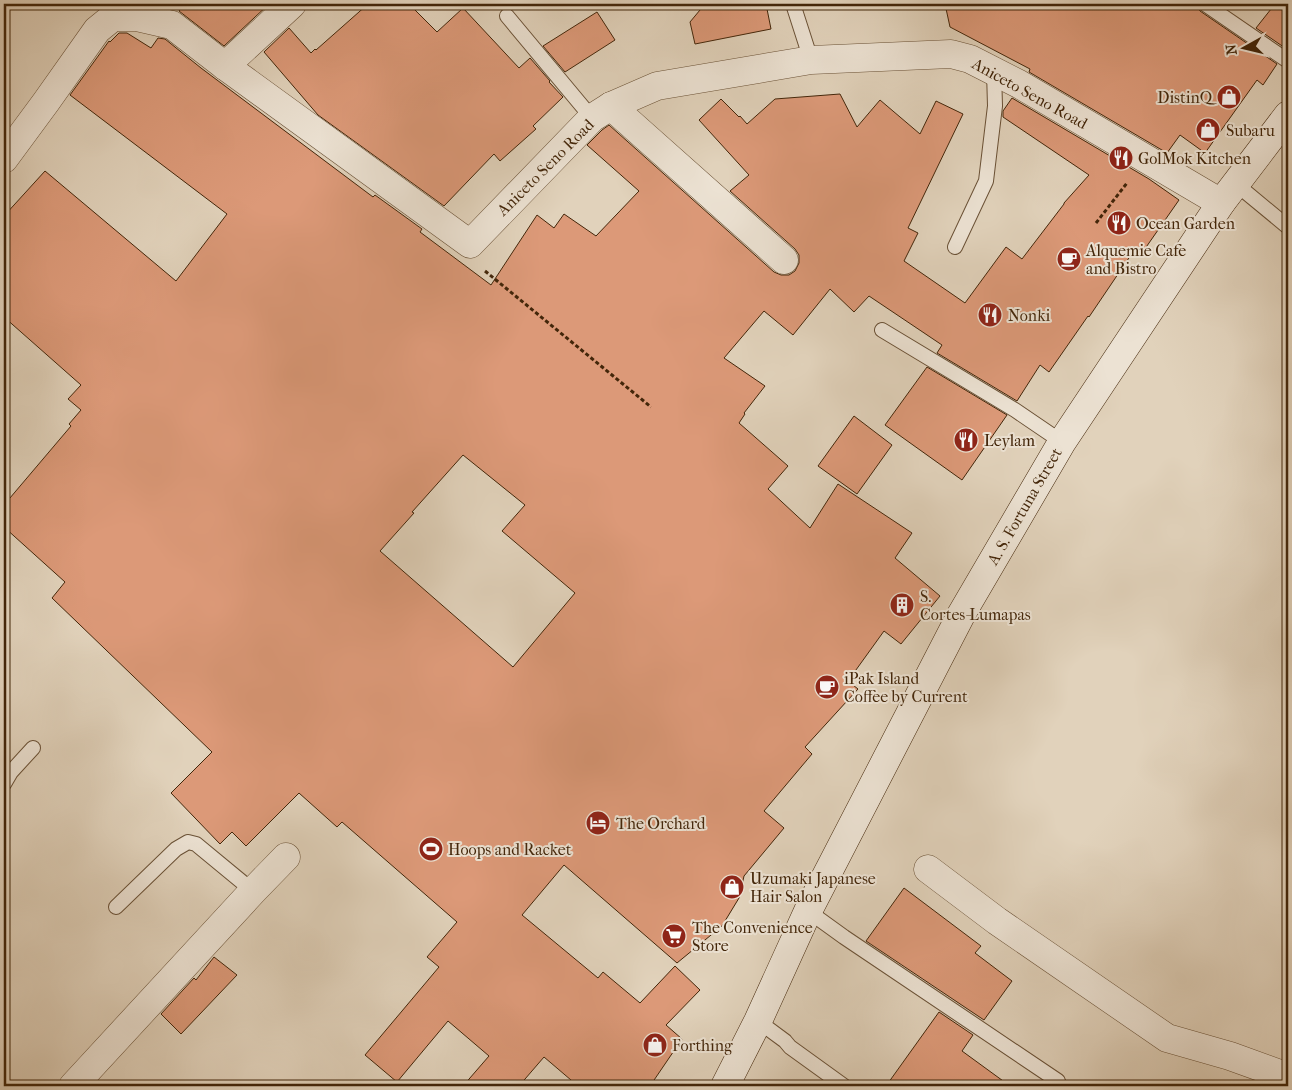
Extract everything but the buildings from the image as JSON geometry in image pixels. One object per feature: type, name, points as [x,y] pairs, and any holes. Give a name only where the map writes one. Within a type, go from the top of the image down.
[{"type":"street","points":[[225,66],[292,4]]},
{"type":"street","points":[[4,158],[96,30],[113,17],[137,17],[172,25],[225,66],[470,244]]},
{"type":"street","name":"Aniceto Seno Road","points":[[470,244],[602,112],[657,86],[811,60],[952,54],[970,59],[1019,84],[1146,158],[1228,194]]},
{"type":"street","points":[[602,112],[784,260]]},
{"type":"street","name":"A. S. Fortuna Street","points":[[725,1086],[758,1021],[808,911],[962,613],[1062,442],[1228,194],[1287,118]]},
{"type":"street","points":[[73,1086],[252,891],[286,857]]},
{"type":"street","points":[[928,869],[997,920],[1167,1038],[1230,1056],[1288,1077]]},
{"type":"lane","points":[[793,4],[811,60]]},
{"type":"lane","points":[[1205,4],[1288,61]]},
{"type":"lane","points":[[507,16],[602,112]]},
{"type":"lane","points":[[954,247],[986,180],[995,106],[994,71]]},
{"type":"lane","points":[[1228,194],[1288,227]]},
{"type":"lane","points":[[882,330],[1015,410],[1062,442]]},
{"type":"lane","points":[[4,784],[11,772],[33,748]]},
{"type":"lane","points":[[116,907],[176,849],[188,842],[196,844],[252,891]]},
{"type":"lane","points":[[808,911],[1058,1081]]},
{"type":"lane","points":[[758,1021],[844,1086]]},
{"type":"path","points":[[1096,224],[1146,158]]},
{"type":"path","points":[[470,244],[484,270],[651,407]]},
{"type":"place","name":"DistinQ","points":[[1229,97]]},
{"type":"place","name":"Subaru","points":[[1208,130]]},
{"type":"place","name":"GolMok Kitchen","points":[[1121,158]]},
{"type":"place","name":"Ocean Garden","points":[[1119,223]]},
{"type":"place","name":"Alquemie Cafe and Bistro","points":[[1069,259]]},
{"type":"place","name":"Nonki","points":[[990,315]]},
{"type":"place","name":"Leylam","points":[[966,440]]},
{"type":"place","name":"S. Cortes-Lumapas","points":[[902,605]]},
{"type":"place","name":"iPak Island Coffee by Current","points":[[827,687]]},
{"type":"place","name":"The Orchard","points":[[598,823]]},
{"type":"place","name":"Hoops and Racket","points":[[431,849]]},
{"type":"place","name":"Uzumaki Japanese Hair Salon","points":[[732,887]]},
{"type":"place","name":"The Convenience Store","points":[[674,936]]},
{"type":"place","name":"Forthing","points":[[655,1045]]}]
